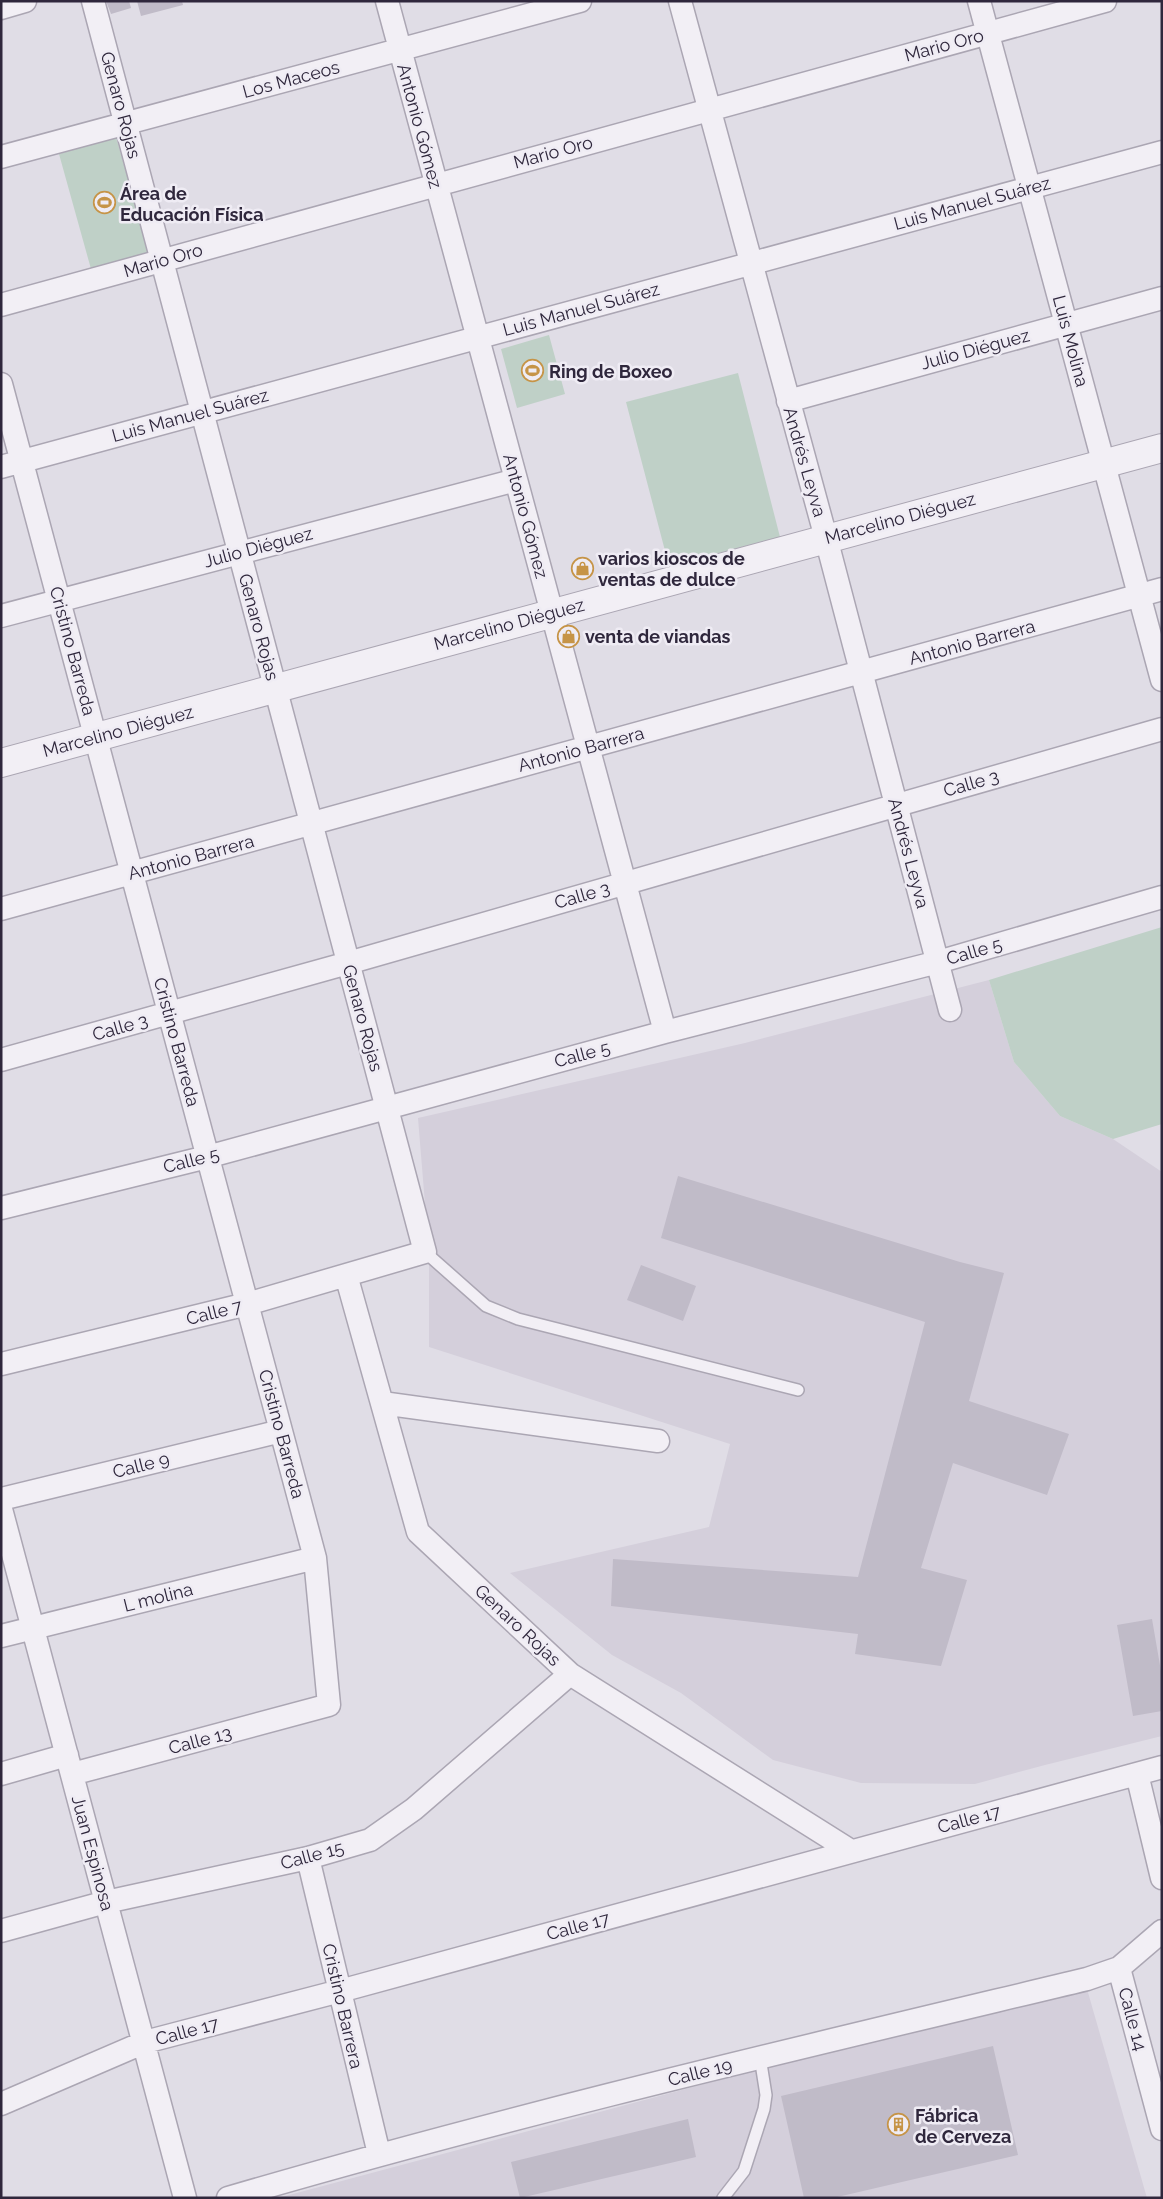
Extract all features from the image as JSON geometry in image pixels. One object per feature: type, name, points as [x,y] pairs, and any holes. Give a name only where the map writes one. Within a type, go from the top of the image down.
[{"type":"street","points":[[1,8],[25,1]]},
{"type":"street","name":"Genaro Rojas","points":[[93,1],[425,1252]]},
{"type":"street","name":"Antonio Gómez","points":[[386,1],[665,1032]]},
{"type":"street","name":"Los Maceos","points":[[1,157],[400,50],[534,7],[580,1]]},
{"type":"street","name":"Andrés Leyva","points":[[680,1],[708,110],[826,538],[950,1010]]},
{"type":"street","name":"Luis Molina","points":[[979,1],[1162,680]]},
{"type":"street","name":"Mario Oro","points":[[1,305],[1105,1]]},
{"type":"street","name":"Luis Manuel Suárez","points":[[12,464],[1162,152]]},
{"type":"street","name":"Julio Diéguez","points":[[788,401],[1162,298]]},
{"type":"street","name":"Cristino Barreda","points":[[1,384],[12,464],[59,601],[315,1558],[329,1705]]},
{"type":"street","name":"Marcelino Diéguez","points":[[1,763],[1162,448]]},
{"type":"street","name":"Julio Diéguez","points":[[1,616],[516,480]]},
{"type":"street","name":"Antonio Barrera","points":[[1,909],[1162,590]]},
{"type":"street","name":"Calle 3","points":[[1,1060],[348,963],[1162,729]]},
{"type":"street","name":"Calle 5","points":[[1,1208],[207,1157],[665,1032],[938,962],[1162,897]]},
{"type":"street","name":"Calle 7","points":[[1,1364],[247,1304],[425,1252]]},
{"type":"street","name":"Genaro Rojas","points":[[346,1275],[418,1532],[570,1674],[851,1851]]},
{"type":"street","points":[[382,1403],[658,1441]]},
{"type":"street","name":"Calle 9","points":[[1,1499],[281,1431]]},
{"type":"street","name":"Juan Espinosa","points":[[1,1508],[145,2042],[185,2198]]},
{"type":"street","name":"L molina","points":[[1,1636],[315,1558]]},
{"type":"street","name":"Calle 15","points":[[1,1930],[106,1902],[308,1858],[370,1840],[414,1809],[570,1674]]},
{"type":"street","name":"Calle 13","points":[[1,1774],[70,1765],[329,1705]]},
{"type":"street","name":"Calle 17","points":[[1,2104],[145,2042],[340,1992],[1162,1767]]},
{"type":"street","points":[[1137,1774],[1162,1878]]},
{"type":"street","name":"Cristino Barrera","points":[[308,1858],[378,2154]]},
{"type":"street","name":"Calle 19","points":[[228,2198],[378,2154],[760,2057],[1086,1979],[1119,1968],[1162,1931]]},
{"type":"street","name":"Calle 14","points":[[1119,1968],[1157,2091],[1162,2129]]},
{"type":"lane","points":[[425,1252],[486,1306],[518,1319],[798,1390]]},
{"type":"lane","points":[[723,2198],[744,2171],[764,2109],[766,2096],[760,2057]]},
{"type":"shaded area","name":"Área de Educación Física","points":[[116,137],[149,253],[91,269],[59,154]]},
{"type":"shaded area","name":"Ring de Boxeo","points":[[549,335],[565,394],[517,408],[501,349]]},
{"type":"shaded area","points":[[738,373],[780,537],[669,566],[626,402]]},
{"type":"shaded area","points":[[1162,927],[1162,1124],[1113,1139],[1060,1116],[1014,1062],[989,980]]},
{"type":"shaded area","points":[[989,980],[1014,1062],[1060,1116],[1113,1139],[1162,1172],[1162,1736],[975,1784],[861,1783],[773,1760],[681,1693],[612,1655],[510,1573],[709,1527],[730,1444],[429,1347],[429,1253],[418,1118],[745,1043]]},
{"type":"shaded area","points":[[1085,1982],[1147,2198],[278,2198]]},
{"type":"building","points":[[106,1],[129,1],[131,8],[111,14]]},
{"type":"building","points":[[137,1],[182,1],[183,5],[141,16]]},
{"type":"building","points":[[678,1176],[960,1262],[1004,1273],[969,1401],[1069,1434],[1047,1495],[953,1463],[921,1568],[967,1580],[941,1666],[855,1654],[858,1634],[611,1606],[613,1559],[858,1577],[925,1322],[661,1238]]},
{"type":"building","points":[[641,1265],[696,1286],[683,1321],[627,1300]]},
{"type":"building","points":[[1152,1619],[1162,1677],[1162,1711],[1133,1716],[1117,1625]]},
{"type":"building","name":"Fábrica de Cerveza","points":[[993,2046],[1018,2155],[833,2198],[804,2198],[781,2096]]},
{"type":"building","points":[[688,2119],[696,2157],[520,2198],[511,2162]]},
{"type":"place","name":"Área de Educación Física","points":[[104,203]]},
{"type":"place","name":"Ring de Boxeo","points":[[533,371]]},
{"type":"place","name":"varios kioscos de ventas de dulce","points":[[582,568]]},
{"type":"place","name":"venta de viandas","points":[[569,636]]},
{"type":"place","name":"Fábrica de Cerveza","points":[[899,2125]]}]
